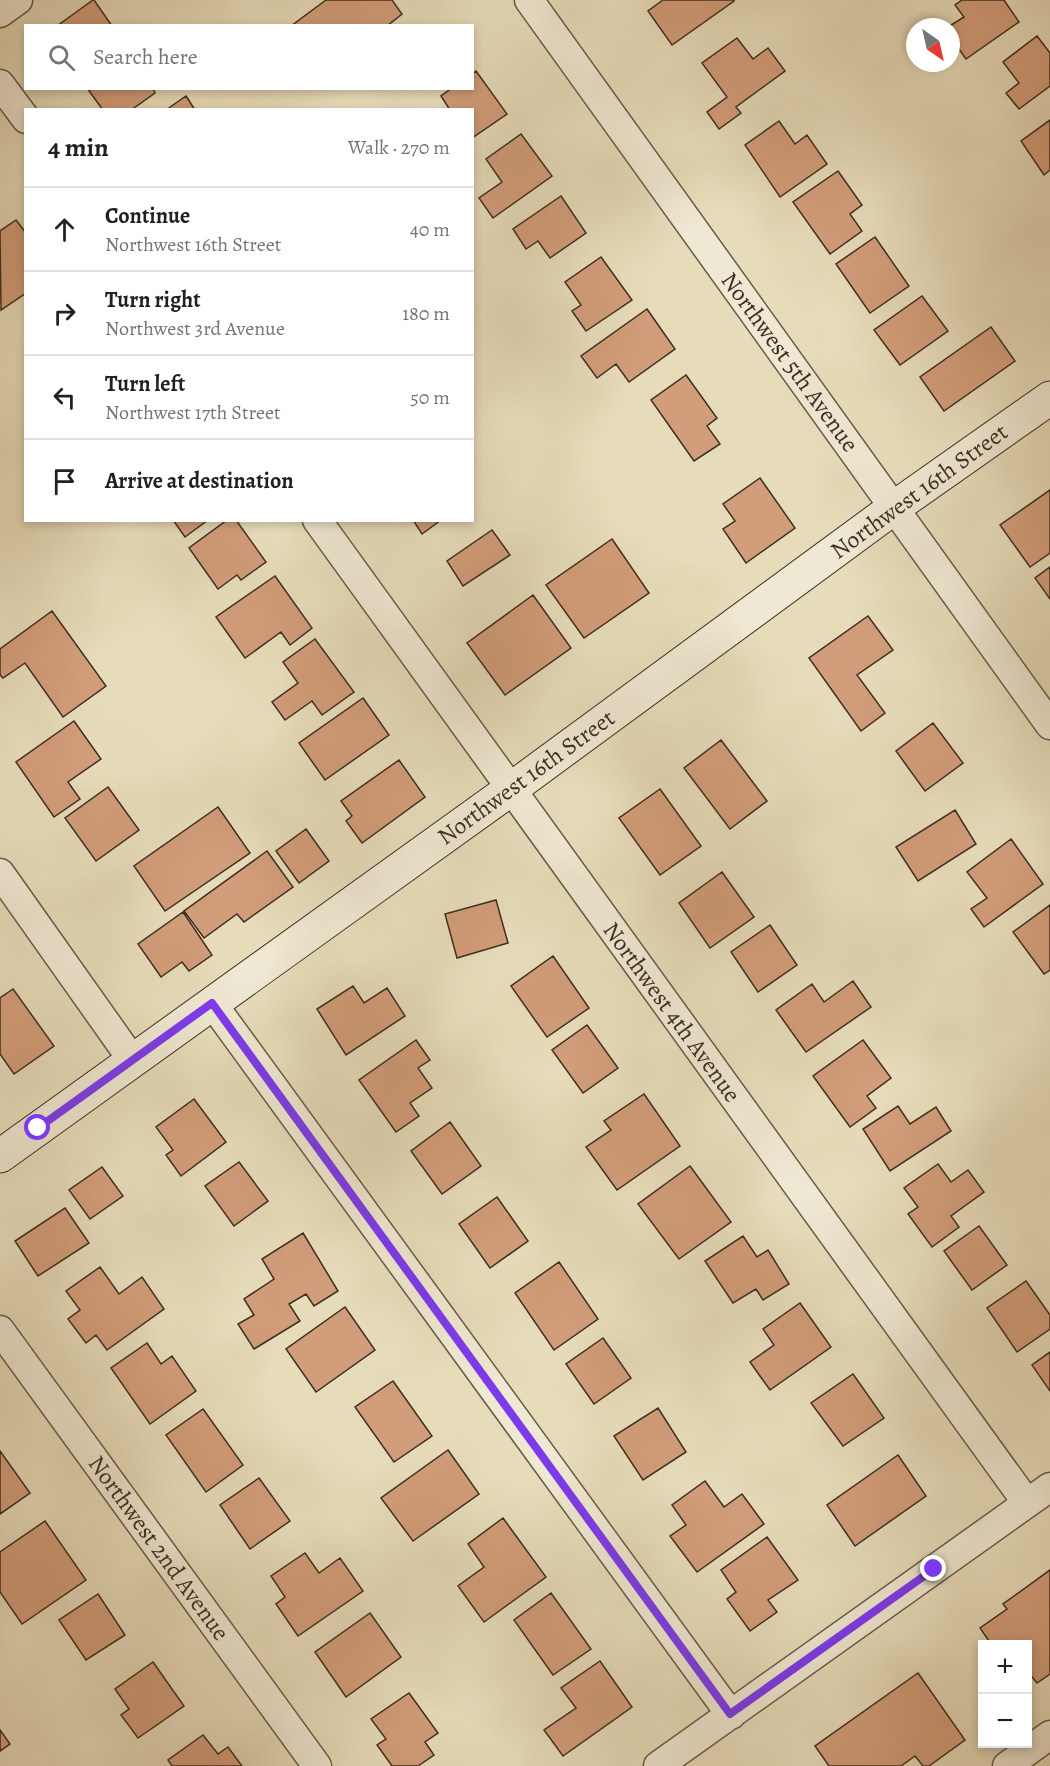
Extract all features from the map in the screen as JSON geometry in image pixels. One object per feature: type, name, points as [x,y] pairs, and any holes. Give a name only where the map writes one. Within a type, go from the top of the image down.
[{"type":"street","points":[[0,13],[18,0]]},
{"type":"street","name":"Northwest 5th Avenue","points":[[529,0],[1050,725]]},
{"type":"street","points":[[0,84],[24,116]]},
{"type":"street","name":"Northwest 16th Street","points":[[0,1155],[512,789],[895,507],[1050,398]]},
{"type":"street","name":"Northwest 4th Avenue","points":[[318,522],[1027,1503]]},
{"type":"street","points":[[0,873],[133,1061]]},
{"type":"street","points":[[212,1003],[730,1714]]},
{"type":"street","name":"Northwest 2nd Avenue","points":[[0,1330],[317,1766]]},
{"type":"street","points":[[658,1766],[1050,1487]]},
{"type":"street","points":[[1007,1766],[1050,1735]]},
{"type":"building","points":[[93,0],[111,24],[60,24]]},
{"type":"building","points":[[326,0],[392,0],[402,14],[390,24],[294,24]]},
{"type":"building","points":[[663,0],[734,1],[672,45],[648,11]]},
{"type":"building","points":[[962,0],[1004,0],[1019,22],[966,59],[960,51],[960,20],[964,17],[955,5]]},
{"type":"building","points":[[1037,36],[1050,53],[1050,86],[1019,109],[1006,93],[1019,83],[1003,62]]},
{"type":"building","points":[[737,38],[753,59],[768,48],[785,71],[736,107],[741,113],[719,129],[707,112],[727,97],[702,63]]},
{"type":"building","points":[[476,71],[507,114],[474,137],[474,108],[449,108],[441,96],[449,90],[474,90],[474,72]]},
{"type":"building","points":[[154,90],[155,93],[134,108],[102,108],[89,91]]},
{"type":"building","points":[[186,96],[194,108],[169,108]]},
{"type":"building","points":[[1050,120],[1050,170],[1044,175],[1021,141]]},
{"type":"building","points":[[779,121],[795,144],[807,135],[827,164],[780,197],[745,145]]},
{"type":"building","points":[[521,134],[552,176],[493,218],[479,198],[502,182],[486,159]]},
{"type":"building","points":[[838,171],[862,205],[850,214],[862,231],[830,254],[793,202]]},
{"type":"building","points":[[561,196],[586,233],[550,258],[538,241],[526,249],[513,229]]},
{"type":"building","points":[[16,220],[24,230],[24,294],[1,310],[0,231]]},
{"type":"building","points":[[875,237],[909,286],[870,313],[836,264]]},
{"type":"building","points":[[601,257],[632,300],[586,331],[572,311],[581,305],[565,282]]},
{"type":"building","points":[[922,296],[948,331],[900,365],[874,330]]},
{"type":"building","points":[[647,309],[675,349],[629,382],[616,364],[597,378],[581,356]]},
{"type":"building","points":[[991,327],[1015,361],[944,411],[920,377]]},
{"type":"building","points":[[686,375],[717,418],[707,426],[720,444],[694,461],[651,400]]},
{"type":"building","points":[[760,478],[795,528],[746,563],[723,529],[735,521],[723,504]]},
{"type":"building","points":[[1050,490],[1050,553],[1030,567],[1000,525]]},
{"type":"building","points":[[174,522],[205,522],[185,537]]},
{"type":"building","points":[[224,522],[237,522],[266,562],[241,580],[237,575],[218,589],[189,548]]},
{"type":"building","points":[[414,522],[438,522],[422,534]]},
{"type":"building","points":[[492,530],[510,555],[463,586],[447,561]]},
{"type":"building","points":[[612,539],[649,593],[584,638],[546,585]]},
{"type":"building","points":[[1050,567],[1050,599],[1035,578]]},
{"type":"building","points":[[275,576],[312,628],[290,645],[281,632],[245,658],[216,617]]},
{"type":"building","points":[[533,595],[571,648],[505,695],[467,643]]},
{"type":"building","points":[[52,611],[106,686],[63,717],[25,663],[3,678],[0,675],[0,649]]},
{"type":"building","points":[[868,616],[893,650],[857,675],[885,713],[861,731],[809,658]]},
{"type":"building","points":[[315,639],[354,692],[322,715],[312,701],[285,720],[272,702],[298,683],[283,662]]},
{"type":"building","points":[[363,698],[389,735],[325,780],[299,743]]},
{"type":"building","points":[[74,721],[101,759],[68,782],[80,799],[54,817],[16,762]]},
{"type":"building","points":[[933,723],[963,763],[925,791],[896,751]]},
{"type":"building","points":[[721,740],[767,801],[730,829],[684,768]]},
{"type":"building","points":[[399,760],[425,797],[362,843],[346,821],[352,816],[341,801]]},
{"type":"building","points":[[108,787],[139,830],[96,861],[65,818]]},
{"type":"building","points":[[660,789],[701,846],[660,875],[619,818]]},
{"type":"building","points":[[218,807],[250,853],[165,911],[134,866]]},
{"type":"building","points":[[955,810],[976,844],[918,881],[896,847]]},
{"type":"building","points":[[306,829],[329,861],[299,883],[276,851]]},
{"type":"building","points":[[1011,839],[1043,884],[984,927],[971,909],[987,898],[967,872]]},
{"type":"building","points":[[267,851],[293,887],[244,922],[237,914],[204,938],[184,911]]},
{"type":"building","points":[[722,872],[754,917],[710,948],[679,903]]},
{"type":"building","points":[[496,900],[508,943],[457,958],[445,914]]},
{"type":"building","points":[[1050,905],[1050,970],[1044,974],[1013,932]]},
{"type":"building","points":[[183,912],[212,955],[189,971],[182,962],[161,977],[138,944]]},
{"type":"building","points":[[770,925],[797,965],[758,992],[731,952]]},
{"type":"building","points":[[553,956],[589,1008],[547,1037],[511,986]]},
{"type":"building","points":[[853,981],[871,1007],[806,1052],[776,1010],[812,984],[824,1002]]},
{"type":"building","points":[[353,986],[364,1003],[387,988],[405,1016],[346,1055],[317,1009]]},
{"type":"building","points":[[13,989],[54,1046],[14,1074],[0,1054],[0,998]]},
{"type":"building","points":[[587,1025],[618,1068],[583,1093],[552,1050]]},
{"type":"building","points":[[416,1040],[430,1060],[418,1068],[432,1088],[410,1103],[419,1116],[396,1132],[359,1080]]},
{"type":"building","points":[[863,1040],[891,1078],[867,1096],[876,1108],[850,1127],[813,1076]]},
{"type":"building","points":[[644,1094],[680,1146],[617,1190],[586,1147],[611,1130],[604,1121]]},
{"type":"building","points":[[194,1099],[226,1142],[181,1176],[166,1155],[173,1150],[156,1127]]},
{"type":"building","points":[[898,1106],[910,1124],[936,1107],[951,1131],[890,1171],[863,1129]]},
{"type":"building","points":[[450,1122],[481,1166],[442,1194],[411,1151]]},
{"type":"building","points":[[239,1162],[268,1201],[234,1226],[205,1186]]},
{"type":"building","points":[[938,1164],[951,1182],[968,1170],[984,1192],[951,1216],[959,1227],[932,1247],[908,1214],[918,1207],[904,1188]]},
{"type":"building","points":[[690,1166],[731,1222],[679,1259],[638,1204]]},
{"type":"building","points":[[102,1167],[123,1196],[90,1219],[69,1190]]},
{"type":"building","points":[[497,1197],[528,1241],[490,1268],[459,1224]]},
{"type":"building","points":[[65,1208],[89,1243],[38,1276],[15,1241]]},
{"type":"building","points":[[979,1226],[1007,1265],[972,1290],[944,1251]]},
{"type":"building","points":[[303,1233],[338,1291],[314,1306],[306,1294],[289,1304],[300,1321],[254,1349],[238,1324],[254,1315],[244,1299],[274,1279],[262,1259]]},
{"type":"building","points":[[743,1236],[757,1257],[768,1250],[789,1284],[763,1300],[756,1289],[733,1303],[705,1261]]},
{"type":"building","points":[[559,1262],[598,1319],[554,1350],[515,1293]]},
{"type":"building","points":[[100,1267],[119,1294],[142,1277],[164,1309],[107,1350],[96,1335],[86,1343],[68,1319],[80,1310],[66,1291]]},
{"type":"building","points":[[1026,1281],[1050,1315],[1050,1329],[1017,1352],[987,1308]]},
{"type":"building","points":[[800,1303],[831,1347],[770,1390],[750,1362],[774,1345],[763,1329]]},
{"type":"building","points":[[345,1307],[375,1350],[316,1392],[286,1349]]},
{"type":"building","points":[[603,1338],[631,1378],[594,1404],[566,1364]]},
{"type":"building","points":[[147,1343],[161,1364],[172,1356],[196,1391],[150,1424],[111,1368]]},
{"type":"building","points":[[1050,1352],[1050,1391],[1032,1365]]},
{"type":"building","points":[[853,1374],[884,1418],[843,1446],[811,1403]]},
{"type":"building","points":[[393,1381],[432,1436],[394,1462],[355,1407]]},
{"type":"building","points":[[658,1408],[686,1452],[643,1480],[614,1436]]},
{"type":"building","points":[[203,1409],[243,1465],[206,1492],[166,1435]]},
{"type":"building","points":[[448,1450],[479,1494],[413,1541],[381,1498]]},
{"type":"building","points":[[0,1451],[30,1493],[0,1514]]},
{"type":"building","points":[[898,1455],[926,1496],[855,1546],[827,1505]]},
{"type":"building","points":[[259,1478],[290,1521],[250,1549],[220,1505]]},
{"type":"building","points":[[705,1481],[724,1507],[742,1494],[764,1524],[697,1572],[670,1536],[686,1525],[672,1505]]},
{"type":"building","points":[[503,1518],[546,1577],[484,1622],[458,1586],[484,1567],[468,1544]]},
{"type":"building","points":[[45,1521],[86,1580],[22,1624],[0,1592],[0,1552]]},
{"type":"building","points":[[767,1537],[798,1580],[768,1600],[777,1612],[750,1631],[727,1599],[736,1592],[721,1570]]},
{"type":"building","points":[[305,1553],[319,1573],[340,1558],[363,1591],[298,1636],[276,1604],[285,1597],[271,1576]]},
{"type":"building","points":[[1050,1570],[1050,1674],[1037,1683],[1032,1677],[1032,1640],[988,1640],[980,1628],[1007,1609],[1003,1604]]},
{"type":"building","points":[[551,1593],[591,1649],[553,1675],[514,1620]]},
{"type":"building","points":[[98,1594],[125,1635],[86,1660],[59,1620]]},
{"type":"building","points":[[370,1613],[401,1657],[346,1697],[315,1652]]},
{"type":"building","points":[[600,1661],[632,1707],[563,1756],[544,1730],[576,1708],[561,1688]]},
{"type":"building","points":[[153,1662],[184,1706],[138,1738],[121,1715],[129,1709],[115,1689]]},
{"type":"building","points":[[918,1673],[965,1740],[929,1766],[923,1766],[915,1756],[901,1766],[829,1766],[815,1746]]},
{"type":"building","points":[[409,1693],[438,1733],[425,1742],[434,1755],[418,1766],[392,1766],[377,1745],[386,1739],[371,1719]]},
{"type":"building","points":[[0,1730],[10,1744],[0,1751]]},
{"type":"building","points":[[203,1735],[218,1754],[228,1747],[242,1766],[172,1766],[168,1760]]},
{"type":"route","points":[[38,1128],[212,1003],[730,1714],[934,1569]]}]
